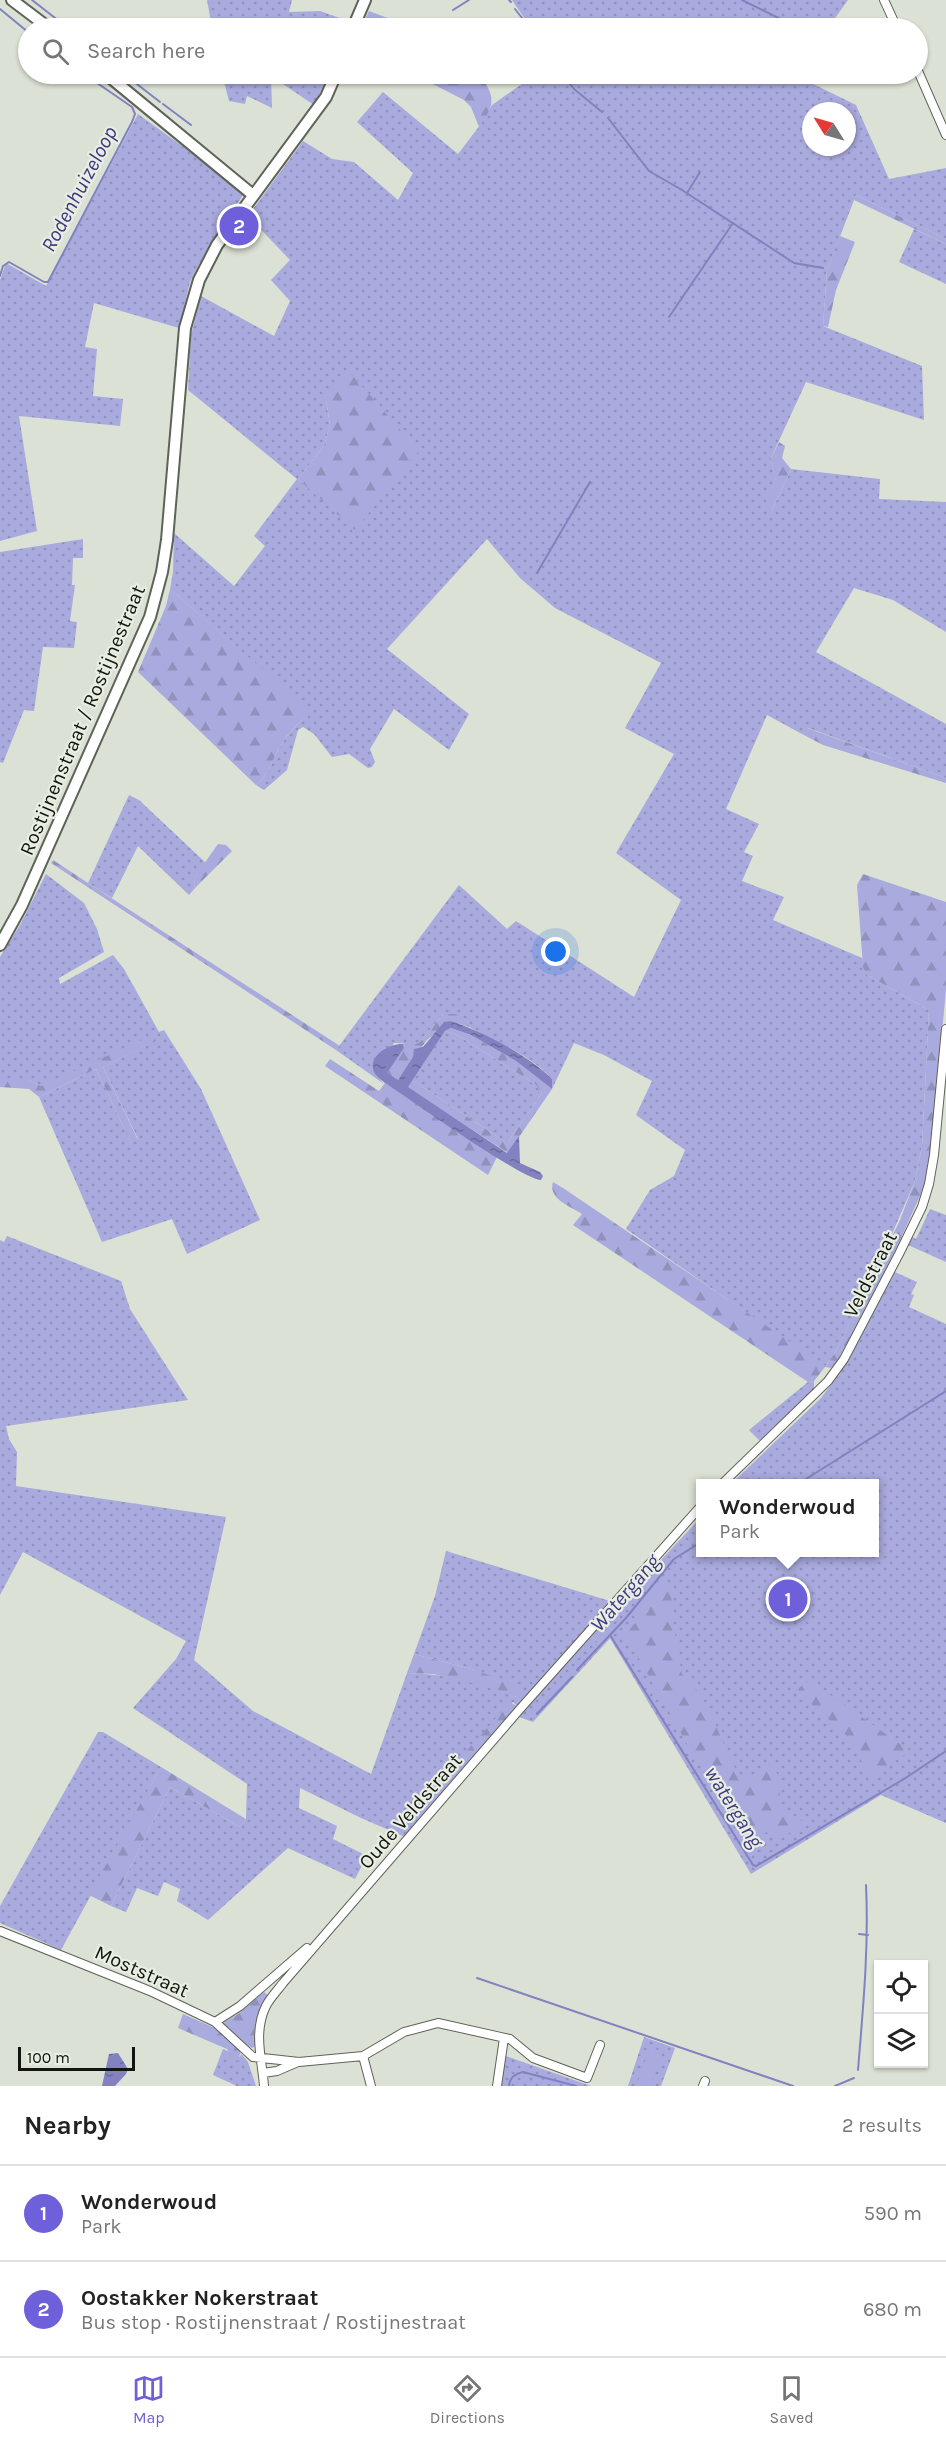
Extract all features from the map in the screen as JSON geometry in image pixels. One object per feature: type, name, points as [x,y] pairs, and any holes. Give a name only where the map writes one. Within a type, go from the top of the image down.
[{"type":"street","points":[[12,0],[36,18]]},
{"type":"street","points":[[357,18],[365,0]]},
{"type":"street","points":[[884,0],[892,18]]},
{"type":"street","points":[[118,84],[253,195]]},
{"type":"street","name":"Rostijnenstraat / Rostijnestraat","points":[[0,945],[22,905],[150,617],[162,572],[167,540],[181,362],[189,311],[199,280],[209,259],[253,195],[326,97],[332,84]]},
{"type":"street","points":[[924,84],[946,135]]},
{"type":"street","name":"Veldstraat","points":[[727,1479],[828,1381],[844,1359],[900,1254],[922,1207],[929,1184],[934,1155],[946,1029]]},
{"type":"street","name":"Oude Veldstraat","points":[[264,2086],[258,2039],[266,2006],[323,1935],[696,1512]]},
{"type":"street","name":"Moststraat","points":[[0,1931],[150,1991],[214,2022],[253,2057],[261,2058]]},
{"type":"street","name":"Oude Veldstraat","points":[[214,2022],[240,2006],[323,1935]]},
{"type":"street","points":[[261,2058],[299,2062],[363,2056],[404,2032],[438,2022],[510,2039],[533,2058],[587,2078],[600,2045]]},
{"type":"street","points":[[497,2086],[504,2038]]},
{"type":"street","points":[[363,2056],[371,2086]]},
{"type":"street","points":[[263,2073],[278,2071],[299,2062]]},
{"type":"green space","points":[[207,0],[292,0],[289,12],[320,11],[340,18],[210,18]]},
{"type":"green space","points":[[512,0],[848,0],[835,18],[524,18]]},
{"type":"green space","points":[[369,11],[388,18],[366,18]]},
{"type":"green space","points":[[225,84],[271,84],[272,108],[247,96],[245,104],[229,101]]},
{"type":"green space","points":[[283,84],[324,84],[314,105]]},
{"type":"green space","points":[[433,84],[486,84],[492,100],[479,127],[471,107],[464,100]]},
{"type":"green space","points":[[522,84],[813,84],[850,102],[802,102],[802,156],[856,156],[856,105],[889,179],[946,168],[946,239],[856,195],[827,270],[823,326],[922,366],[924,420],[806,382],[770,460],[776,478],[769,495],[772,510],[791,469],[880,479],[879,499],[946,502],[946,632],[893,600],[854,588],[816,652],[946,724],[946,778],[808,728],[802,734],[767,715],[726,809],[759,824],[744,852],[753,856],[742,881],[784,897],[773,920],[862,958],[867,975],[929,1010],[922,1146],[915,1181],[879,1264],[837,1349],[825,1367],[626,1229],[650,1190],[674,1176],[685,1150],[636,1115],[652,1081],[604,1055],[574,1043],[552,1089],[552,1079],[534,1063],[469,1027],[467,1020],[443,1014],[420,1042],[415,1044],[394,1043],[377,1076],[384,1084],[336,1050],[459,885],[507,929],[516,921],[634,997],[681,900],[616,853],[674,754],[625,728],[661,663],[555,608],[520,578],[487,539],[387,649],[469,714],[449,750],[394,709],[370,749],[375,762],[372,767],[368,768],[349,754],[332,757],[314,734],[303,727],[298,730],[287,770],[264,790],[256,785],[267,773],[286,738],[311,712],[170,589],[174,533],[234,586],[265,546],[254,536],[297,479],[188,390],[191,335],[201,296],[274,336],[290,301],[271,280],[290,260],[248,216],[303,141],[332,159],[354,162],[398,200],[413,173],[357,122],[383,92],[458,154],[492,105]],"holes":[[[325,393],[355,529],[298,479],[324,446],[330,425]]]},
{"type":"green space","points":[[138,114],[236,185],[242,190],[243,195],[190,282],[179,328],[94,303],[85,347],[97,349],[93,396],[123,399],[120,426],[19,416],[37,531],[0,541],[0,280],[6,263],[46,286]]},
{"type":"green space","points":[[856,195],[946,239],[946,244],[854,200]]},
{"type":"green space","points":[[914,229],[946,244],[946,284],[899,262]]},
{"type":"green space","points":[[840,236],[855,242],[836,290],[828,327],[823,326],[827,270]]},
{"type":"green space","points":[[347,369],[419,451],[355,530],[298,479],[324,446],[330,425],[325,393]]},
{"type":"green space","points":[[779,442],[785,446],[782,458],[791,469],[772,510],[767,513],[764,510],[766,502],[775,482],[774,469],[770,460]]},
{"type":"green space","points":[[83,539],[83,558],[73,558],[72,585],[75,585],[70,621],[77,622],[74,648],[43,647],[34,711],[24,710],[3,763],[0,762],[0,552]]},
{"type":"green space","points":[[170,589],[312,712],[286,738],[267,773],[256,785],[138,672],[166,606]]},
{"type":"green space","points":[[807,728],[946,778],[946,783],[823,745],[802,734]]},
{"type":"green space","points":[[129,795],[139,800],[206,863],[194,878],[195,888],[189,895],[138,846],[112,898],[88,883]]},
{"type":"green space","points":[[218,844],[226,845],[232,851],[195,888],[194,878]]},
{"type":"green space","points":[[53,860],[340,1046],[336,1050],[51,863]]},
{"type":"green space","points":[[46,874],[84,903],[97,929],[104,952],[59,978],[60,984],[113,955],[124,969],[159,1032],[164,1030],[201,1089],[260,1220],[187,1254],[172,1219],[102,1242],[39,1097],[96,1069],[131,1143],[138,1139],[103,1067],[155,1041],[41,1086],[29,1080],[0,1080],[0,957],[20,925]]},
{"type":"green space","points":[[863,874],[946,902],[946,990],[930,1156],[925,1185],[885,1273],[836,1363],[831,1368],[825,1367],[814,1381],[808,1382],[573,1225],[582,1214],[561,1201],[552,1188],[553,1182],[826,1366],[837,1349],[900,1220],[915,1181],[922,1146],[929,1010],[867,975],[863,967],[857,885]]},
{"type":"green space","points":[[443,1014],[455,1014],[467,1020],[469,1027],[451,1021],[427,1040],[397,1081],[386,1073],[404,1048],[403,1044],[420,1042]]},
{"type":"green space","points":[[451,1028],[471,1035],[516,1061],[552,1089],[508,1153],[407,1087],[412,1080],[507,1143],[542,1093],[536,1085],[459,1036],[445,1031]]},
{"type":"green space","points":[[445,1031],[459,1036],[536,1085],[542,1093],[507,1143],[412,1080]]},
{"type":"green space","points":[[153,1035],[156,1041],[103,1067],[138,1140],[131,1143],[96,1069],[39,1097],[29,1089],[0,1087],[0,1080],[29,1080],[41,1086]]},
{"type":"green space","points":[[330,1059],[379,1091],[385,1083],[497,1157],[488,1175],[325,1066]]},
{"type":"green space","points":[[930,1209],[946,1215],[946,1262],[908,1245],[912,1237],[916,1239]]},
{"type":"green space","points":[[7,1236],[121,1281],[130,1309],[188,1400],[6,1426],[9,1439],[17,1452],[16,1486],[226,1517],[194,1660],[253,1711],[371,1774],[407,1673],[466,1680],[517,1697],[475,1670],[414,1654],[435,1596],[446,1551],[610,1601],[518,1707],[513,1702],[434,1785],[423,1818],[405,1837],[300,1788],[299,1808],[337,1826],[333,1839],[367,1856],[355,1879],[288,1848],[208,1920],[177,1901],[180,1889],[164,1882],[158,1896],[137,1888],[126,1912],[111,1906],[170,1787],[240,1827],[246,1819],[247,1784],[133,1708],[176,1659],[186,1641],[23,1552],[0,1595],[0,1240],[4,1242]]},
{"type":"green space","points":[[895,1272],[917,1282],[911,1294],[914,1295],[909,1307],[946,1324],[946,1823],[881,1795],[751,1874],[604,1628],[611,1620],[608,1617],[696,1522],[696,1557],[879,1557],[879,1479],[736,1479],[821,1398],[840,1373]]},
{"type":"green space","points":[[814,1381],[814,1389],[760,1441],[749,1430],[808,1382]]},
{"type":"green space","points":[[664,1583],[671,1592],[673,1624],[682,1674],[702,1696],[741,1781],[773,1764],[781,1783],[778,1807],[790,1816],[805,1822],[785,1836],[761,1833],[751,1841],[695,1758],[625,1634],[639,1619],[634,1611]]},
{"type":"green space","points":[[608,1617],[619,1629],[603,1646],[591,1636]]},
{"type":"green space","points":[[591,1636],[603,1646],[533,1722],[519,1717]]},
{"type":"green space","points":[[414,1654],[475,1670],[518,1686],[521,1696],[510,1696],[499,1690],[433,1674],[407,1673]]},
{"type":"green space","points":[[806,1682],[815,1684],[910,1751],[871,1777],[846,1735],[798,1692]]},
{"type":"green space","points":[[510,1702],[518,1707],[423,1818],[414,1811],[423,1796],[449,1771]]},
{"type":"green space","points":[[98,1732],[103,1732],[161,1767],[61,1950],[0,1923],[0,1906]]},
{"type":"green space","points":[[161,1767],[246,1819],[240,1827],[170,1787],[111,1906],[89,1895]]},
{"type":"green space","points":[[264,1992],[269,1996],[257,2020],[254,2032],[256,2046],[252,2048],[243,2043],[238,2061],[233,2060],[227,2049],[178,2028],[183,2014],[215,2028],[238,2014]]},
{"type":"green space","points":[[644,2037],[675,2048],[661,2086],[628,2086]]},
{"type":"green space","points":[[650,2047],[663,2052],[650,2086],[636,2086]]},
{"type":"green space","points":[[223,2049],[240,2057],[241,2054],[248,2062],[256,2086],[237,2086],[213,2075]]},
{"type":"green space","points":[[506,2056],[591,2086],[499,2086]]},
{"type":"water","points":[[451,1021],[477,1031],[519,1053],[552,1079],[552,1089],[516,1061],[471,1035],[451,1028],[445,1031],[408,1087],[507,1153],[519,1136],[520,1163],[540,1172],[543,1176],[541,1180],[529,1176],[489,1153],[385,1083],[374,1072],[374,1061],[381,1052],[386,1048],[403,1044],[404,1048],[387,1073],[398,1080],[413,1057],[414,1049],[423,1047],[444,1022]]},
{"type":"water","points":[[118,2053],[128,2069],[126,2074],[115,2086],[102,2086],[109,2054]]},
{"type":"waterway","points":[[32,0],[55,18]]},
{"type":"waterway","points":[[453,10],[469,0]]},
{"type":"waterway","points":[[742,0],[779,18]]},
{"type":"waterway","name":"Rodenhuizeloop","points":[[0,9],[18,24]]},
{"type":"waterway","points":[[515,9],[522,18]]},
{"type":"waterway","name":"Rodenhuizeloop","points":[[0,276],[3,266],[9,262],[44,282],[48,282],[132,122],[135,114],[132,107],[99,84]]},
{"type":"waterway","points":[[137,84],[160,102]]},
{"type":"waterway","points":[[570,84],[602,112]]},
{"type":"waterway","points":[[163,104],[191,125]]},
{"type":"waterway","points":[[608,118],[649,171],[794,263],[823,268]]},
{"type":"waterway","points":[[687,193],[700,172]]},
{"type":"waterway","points":[[669,317],[733,223]]},
{"type":"waterway","points":[[537,573],[590,482]]},
{"type":"waterway","name":"Watergang","points":[[806,1479],[946,1391]]},
{"type":"waterway","name":"Watergang","points":[[577,1670],[626,1618],[674,1559],[696,1545]]},
{"type":"waterway","name":"watergang","points":[[610,1635],[753,1865],[756,1866],[904,1779],[946,1751]]},
{"type":"waterway","points":[[537,1714],[572,1677]]},
{"type":"waterway","points":[[858,2070],[866,1955],[866,1885]]},
{"type":"waterway","points":[[859,1934],[868,1935]]},
{"type":"waterway","points":[[477,1978],[793,2086]]},
{"type":"waterway","points":[[509,2086],[513,2076],[523,2072],[576,2086]]},
{"type":"waterway","points":[[835,2086],[854,2078]]},
{"type":"place","name":"Oostakker Nokerstraat","points":[[239,226]]},
{"type":"place","name":"Wonderwoud","points":[[788,1599]]}]
